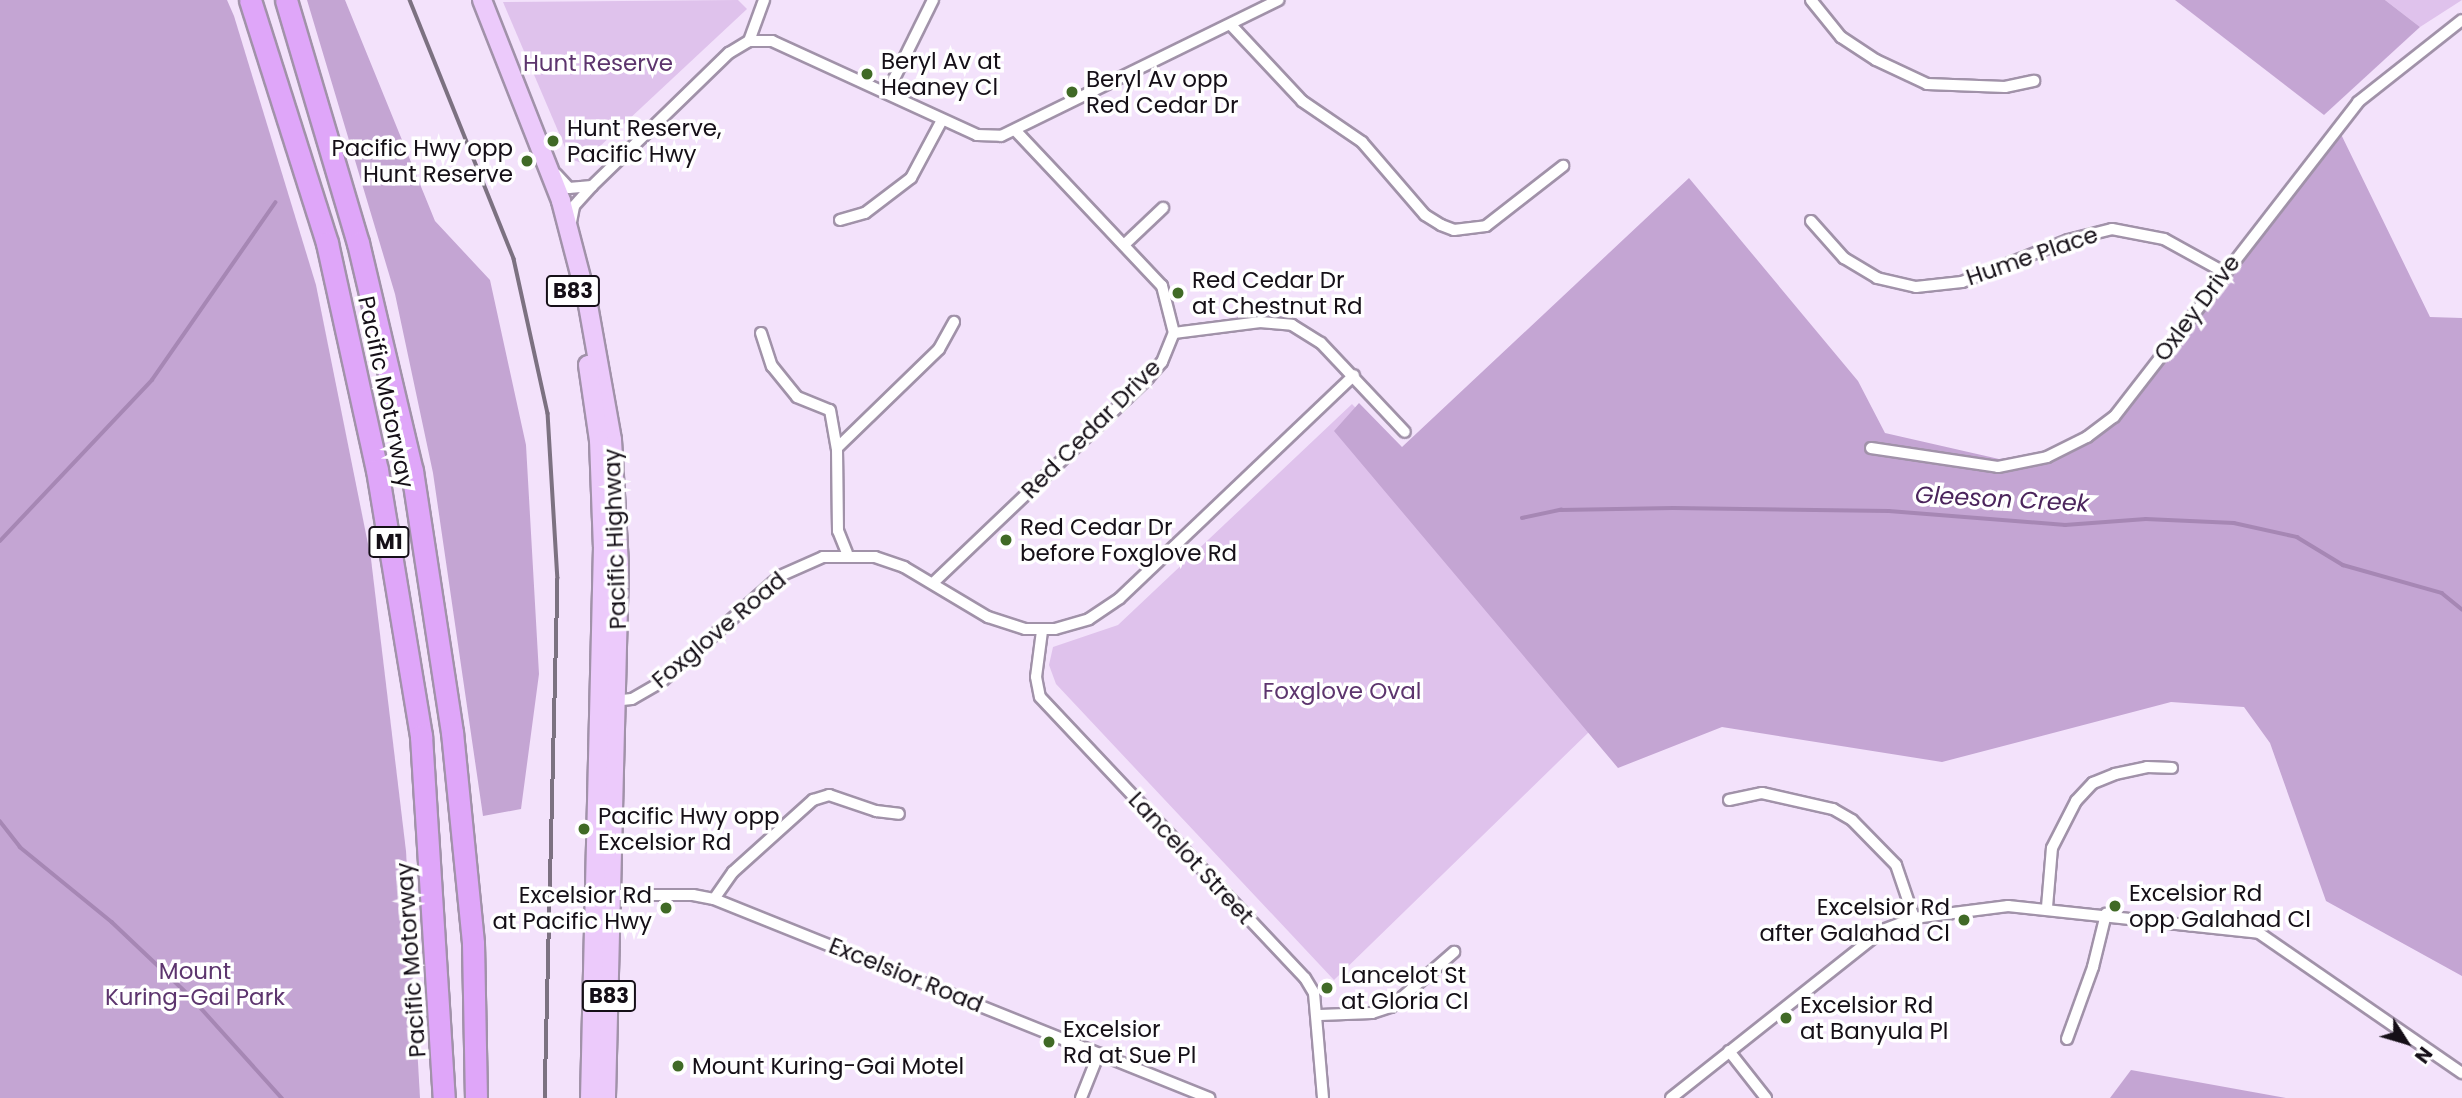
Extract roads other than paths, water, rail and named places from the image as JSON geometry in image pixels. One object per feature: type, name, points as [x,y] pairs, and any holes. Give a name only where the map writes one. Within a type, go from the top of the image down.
[{"type":"highway","name":"Pacific Motorway","points":[[250,0],[327,243],[377,470],[421,736],[444,1098]]},
{"type":"highway","name":"Pacific Motorway","points":[[286,0],[358,243],[412,471],[454,745],[473,943],[476,1098]]},
{"type":"main road","name":"Pacific Highway","points":[[470,0],[547,194],[585,346],[599,440],[608,701]]},
{"type":"main road","name":"Pacific Highway","points":[[482,0],[548,163],[570,234],[597,345],[612,440],[619,565],[608,701],[602,895],[590,1098]]},
{"type":"main road","name":"Pacific Highway","points":[[602,895],[606,1098]]},
{"type":"street","points":[[748,41],[764,0]]},
{"type":"street","points":[[887,93],[933,0]]},
{"type":"street","points":[[570,234],[570,213],[592,186],[729,53],[748,41],[772,41],[977,135],[1017,132],[1278,0]]},
{"type":"street","points":[[1811,0],[1841,37],[1876,60],[1927,84],[2005,87],[2035,81]]},
{"type":"street","name":"Oxley Drive","points":[[1871,448],[1998,467],[2047,457],[2077,442],[2114,416],[2358,102],[2462,20]]},
{"type":"street","points":[[1231,24],[1302,101],[1362,142],[1410,199],[1441,225],[1454,230],[1486,226],[1563,166]]},
{"type":"street","points":[[840,220],[865,213],[911,178],[942,120]]},
{"type":"street","name":"Red Cedar Drive","points":[[933,583],[1148,378],[1162,362],[1174,332],[1162,286],[1017,132]]},
{"type":"street","points":[[548,163],[569,188],[592,186]]},
{"type":"street","points":[[1124,245],[1163,208]]},
{"type":"street","name":"Hume Place","points":[[1811,221],[1844,258],[1877,278],[1916,288],[1962,282],[2068,240],[2112,229],[2164,239],[2224,272]]},
{"type":"street","points":[[837,448],[939,349],[954,322]]},
{"type":"street","points":[[1174,332],[1260,322],[1292,326],[1321,343],[1405,432]]},
{"type":"street","points":[[761,333],[772,366],[797,397],[830,410],[837,448],[838,531],[848,554]]},
{"type":"street","name":"Foxglove Road","points":[[608,701],[632,699],[683,666],[780,576],[809,561],[848,554],[875,557],[933,583],[988,617],[1042,631],[1082,622],[1120,598],[1354,375]]},
{"type":"street","name":"Lancelot Street","points":[[1042,631],[1036,677],[1040,697],[1305,978],[1320,1015],[1323,1098]]},
{"type":"street","points":[[2047,907],[2052,848],[2076,802],[2093,783],[2115,774],[2147,767],[2172,768]]},
{"type":"street","points":[[1730,800],[1762,793],[1833,809],[1852,820],[1896,865],[1914,918]]},
{"type":"street","points":[[714,899],[733,872],[813,800],[829,795],[876,811],[899,814]]},
{"type":"street","name":"Excelsior Road","points":[[602,895],[693,895],[714,899],[1209,1098]]},
{"type":"street","points":[[1671,1098],[1860,945],[1914,918],[2008,906],[2047,907],[2259,933],[2462,1073]]},
{"type":"street","points":[[2067,1039],[2093,967],[2106,914]]},
{"type":"street","points":[[1320,1015],[1372,1013],[1391,1007],[1454,952]]},
{"type":"street","points":[[1729,1051],[1766,1098]]},
{"type":"street","points":[[1081,1098],[1098,1053]]},
{"type":"waterway","points":[[0,541],[152,380],[275,203]]},
{"type":"waterway","name":"Gleeson Creek","points":[[1522,518],[1561,510],[1673,508],[1889,511],[2065,525],[2146,519],[2234,523],[2297,537],[2343,565],[2442,593],[2462,609]]},
{"type":"waterway","points":[[0,821],[20,847],[112,922],[191,997],[282,1098]]},
{"type":"railway","points":[[410,0],[514,259],[548,413],[558,579],[545,1098]]},
{"type":"place","name":"Beryl Av at Heaney Cl","points":[[867,74]]},
{"type":"place","name":"Beryl Av opp Red Cedar Dr","points":[[1072,92]]},
{"type":"place","name":"Hunt Reserve, Pacific Hwy","points":[[553,141]]},
{"type":"place","name":"Pacific Hwy opp Hunt Reserve","points":[[527,161]]},
{"type":"place","name":"Red Cedar Dr at Chestnut Rd","points":[[1178,293]]},
{"type":"place","name":"Red Cedar Dr before Foxglove Rd","points":[[1006,540]]},
{"type":"place","name":"Pacific Hwy opp Excelsior Rd","points":[[584,829]]},
{"type":"place","name":"Excelsior Rd opp Galahad Cl","points":[[2115,906]]},
{"type":"place","name":"Excelsior Rd at Pacific Hwy","points":[[666,908]]},
{"type":"place","name":"Excelsior Rd after Galahad Cl","points":[[1964,920]]},
{"type":"place","name":"Lancelot St at Gloria Cl","points":[[1327,988]]},
{"type":"place","name":"Excelsior Rd at Banyula Pl","points":[[1786,1018]]},
{"type":"place","name":"Excelsior Rd at Sue Pl","points":[[1049,1042]]},
{"type":"place","name":"Mount Kuring-Gai Motel","points":[[678,1066]]},
{"type":"park label","name":"Hunt Reserve","points":[[598,63]]},
{"type":"park label","name":"Foxglove Oval","points":[[1342,691]]},
{"type":"park label","name":"Mount Kuring-Gai Park","points":[[195,984]]}]
